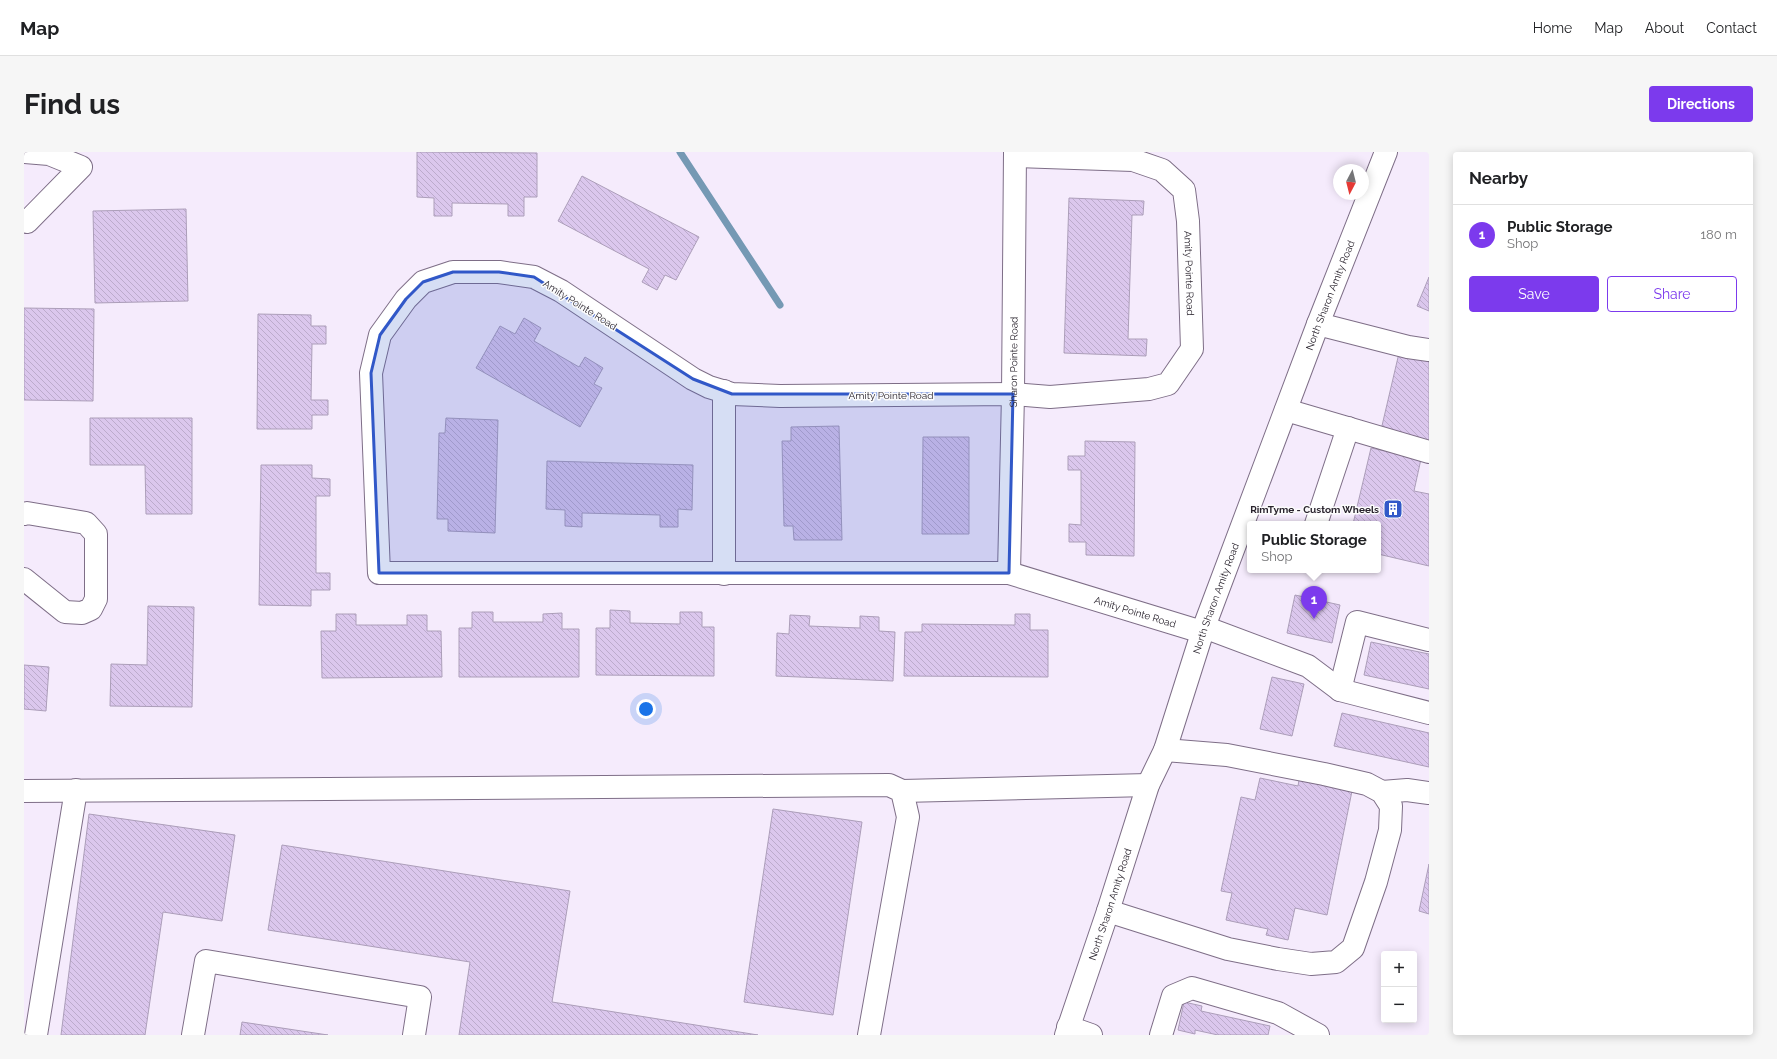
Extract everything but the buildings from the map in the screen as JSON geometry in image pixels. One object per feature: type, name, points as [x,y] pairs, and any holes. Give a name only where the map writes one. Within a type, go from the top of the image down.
[{"type":"street","points":[[24,152],[49,154],[81,167],[27,222],[24,220]]},
{"type":"street","name":"North Sharon Amity Road","points":[[1248,521],[1286,410],[1318,324],[1386,152]]},
{"type":"street","name":"Sharon Pointe Road","points":[[1009,573],[1013,394],[1015,154]]},
{"type":"street","name":"Amity Pointe Road","points":[[1015,154],[1133,160],[1162,170],[1184,190],[1188,227],[1192,349],[1168,384],[1149,389],[1050,397],[1013,394],[780,396],[732,394],[709,387],[692,379],[561,291],[541,280],[534,277],[499,272],[453,272],[423,282],[406,300],[380,335],[371,373],[379,573],[1009,573],[1203,629],[1308,666],[1340,690]]},
{"type":"street","points":[[1318,324],[1429,350]]},
{"type":"street","points":[[724,391],[724,574]]},
{"type":"street","points":[[1286,410],[1429,452]]},
{"type":"street","points":[[1317,521],[1348,428]]},
{"type":"street","points":[[24,514],[27,513],[86,523],[96,534],[96,599],[91,609],[82,613],[65,612],[24,579]]},
{"type":"street","name":"North Sharon Amity Road","points":[[1066,1032],[1108,911],[1148,785],[1165,750],[1203,629],[1245,530]]},
{"type":"street","points":[[1429,640],[1357,622],[1340,690],[1429,713]]},
{"type":"street","points":[[1108,911],[1228,949],[1311,964],[1336,962],[1353,948],[1376,882],[1390,830],[1391,806],[1382,792],[1367,784],[1227,755],[1165,750]]},
{"type":"street","points":[[24,791],[889,785],[902,791],[1148,785]]},
{"type":"street","points":[[36,1035],[76,790]]},
{"type":"street","points":[[1382,792],[1407,790],[1429,794]]},
{"type":"street","points":[[869,1035],[908,817],[902,791]]},
{"type":"street","points":[[193,1035],[206,961],[420,997],[414,1035]]},
{"type":"street","points":[[1161,1035],[1173,996],[1192,988],[1278,1013],[1318,1035]]},
{"type":"street","points":[[1066,1032],[1091,1035]]},
{"type":"highlighted area","points":[[453,272],[499,272],[534,277],[693,379],[732,394],[1013,394],[1009,573],[379,573],[371,373],[380,335],[406,299],[423,282]]},
{"type":"waterway","points":[[680,152],[780,305]]},
{"type":"place","name":"RimTyme - Custom Wheels","points":[[1393,509]]},
{"type":"place","name":"Public Storage","points":[[1314,619]]}]
